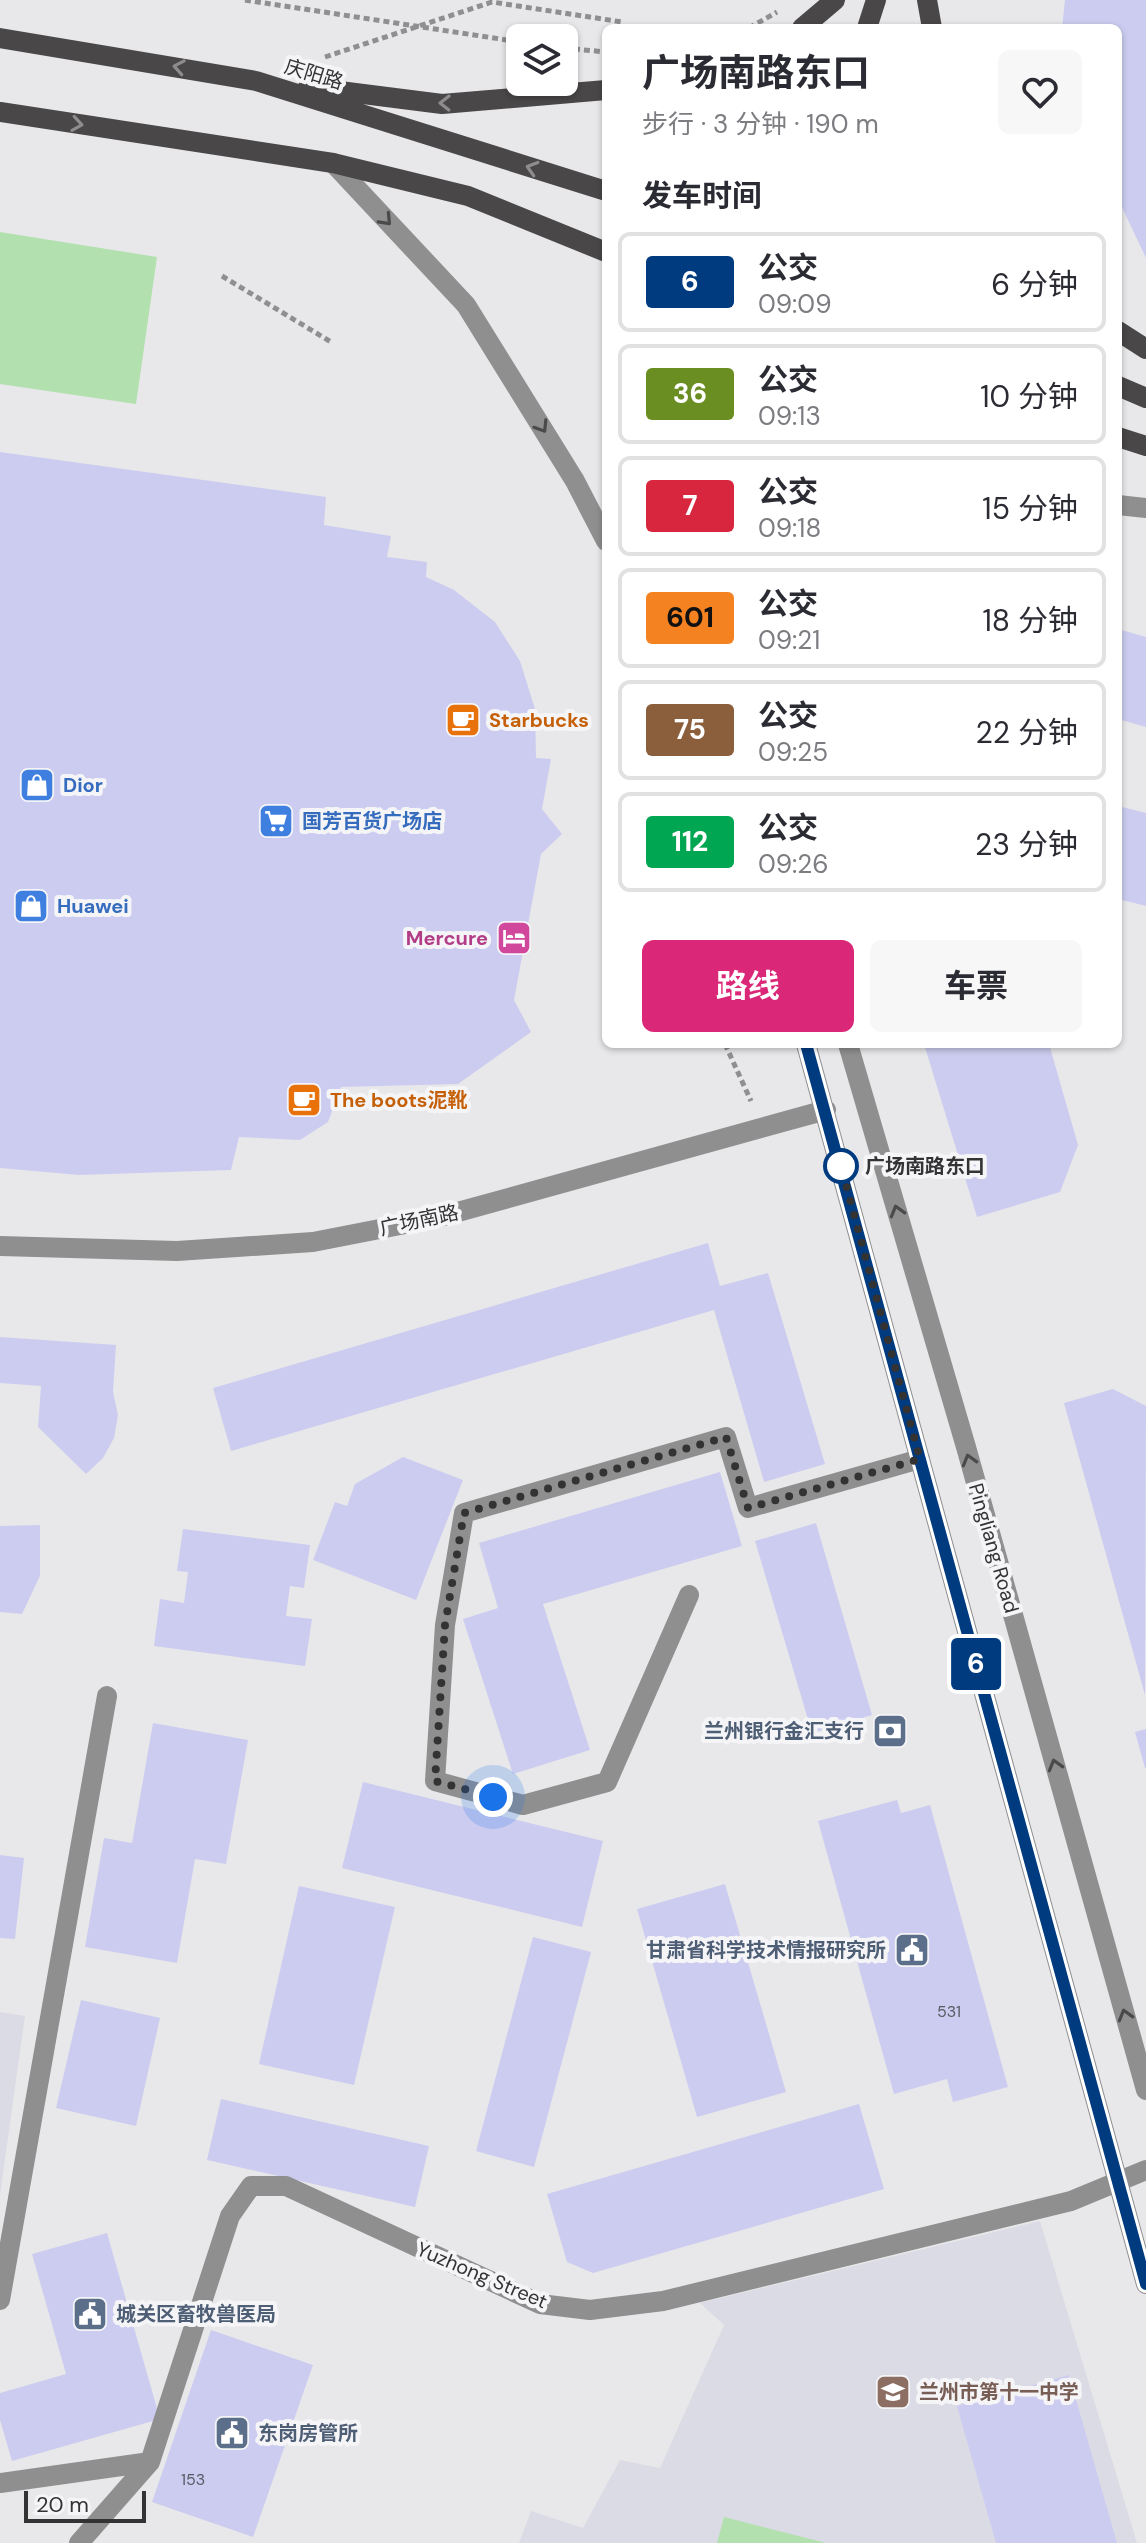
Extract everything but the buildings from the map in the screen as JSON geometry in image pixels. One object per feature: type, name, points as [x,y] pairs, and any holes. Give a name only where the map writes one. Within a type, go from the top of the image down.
[{"type":"main road","points":[[807,24],[835,0]]},
{"type":"main road","points":[[868,24],[876,0]]},
{"type":"main road","points":[[927,0],[931,24]]},
{"type":"main road","name":"庆阳路","points":[[0,38],[256,81],[602,190]]},
{"type":"main road","points":[[256,81],[442,104],[602,90]]},
{"type":"main road","points":[[0,112],[333,163],[468,196],[602,250]]},
{"type":"main road","points":[[1122,334],[1146,349]]},
{"type":"main road","points":[[1122,388],[1146,398]]},
{"type":"main road","points":[[1122,438],[1146,446]]},
{"type":"street","points":[[333,163],[466,305],[575,481],[602,533]]},
{"type":"street","points":[[1122,505],[1146,508]]},
{"type":"street","points":[[807,1048],[1146,2284]]},
{"type":"street","name":"Pingliang Road","points":[[849,1048],[962,1434],[1146,2090]]},
{"type":"street","name":"广场南路","points":[[0,1246],[177,1251],[313,1242],[436,1218],[826,1110]]},
{"type":"street","points":[[689,1595],[607,1782],[523,1805],[435,1781],[445,1625],[464,1513],[726,1437],[748,1508],[920,1459]]},
{"type":"street","points":[[0,2300],[107,1696]]},
{"type":"street","name":"Yuzhong Street","points":[[79,2543],[150,2462],[230,2216],[251,2186],[286,2186],[540,2304],[590,2310],[663,2301],[1071,2201],[1146,2170]]},
{"type":"street","points":[[0,2483],[150,2462]]},
{"type":"path","points":[[245,0],[506,40]]},
{"type":"path","points":[[315,61],[492,2],[622,22]]},
{"type":"path","points":[[578,49],[602,52]]},
{"type":"path","points":[[222,276],[331,342]]},
{"type":"path","points":[[727,1048],[763,1128]]},
{"type":"shaded area","points":[[0,2012],[25,2016],[0,2195]]},
{"type":"shaded area","name":"兰州市第十一中学","points":[[1040,2221],[1137,2543],[519,2543],[531,2511],[583,2528],[620,2460],[660,2468],[724,2325],[700,2303]]},
{"type":"green space","points":[[0,232],[157,257],[136,404],[0,384]]},
{"type":"green space","points":[[724,2517],[826,2543],[717,2543]]},
{"type":"bus line","name":"6","points":[[807,1048],[1146,2284]]},
{"type":"place","name":"Starbucks","points":[[463,720]]},
{"type":"place","name":"Dior","points":[[37,785]]},
{"type":"place","name":"国芳百货广场店","points":[[276,821]]},
{"type":"place","name":"Huawei","points":[[31,906]]},
{"type":"place","name":"Mercure","points":[[514,938]]},
{"type":"place","name":"The boots泥靴","points":[[304,1100]]},
{"type":"place","name":"广场南路东口","points":[[841,1166]]},
{"type":"place","name":"兰州银行金汇支行","points":[[890,1731]]},
{"type":"place","name":"甘肃省科学技术情报研究所","points":[[912,1950]]},
{"type":"place","name":"城关区畜牧兽医局","points":[[90,2314]]},
{"type":"place","name":"兰州市第十一中学","points":[[893,2392]]},
{"type":"place","name":"东岗房管所","points":[[232,2433]]},
{"type":"route","points":[[493,1797],[435,1781],[445,1625],[464,1513],[726,1437],[748,1508],[920,1459],[841,1166]]}]
